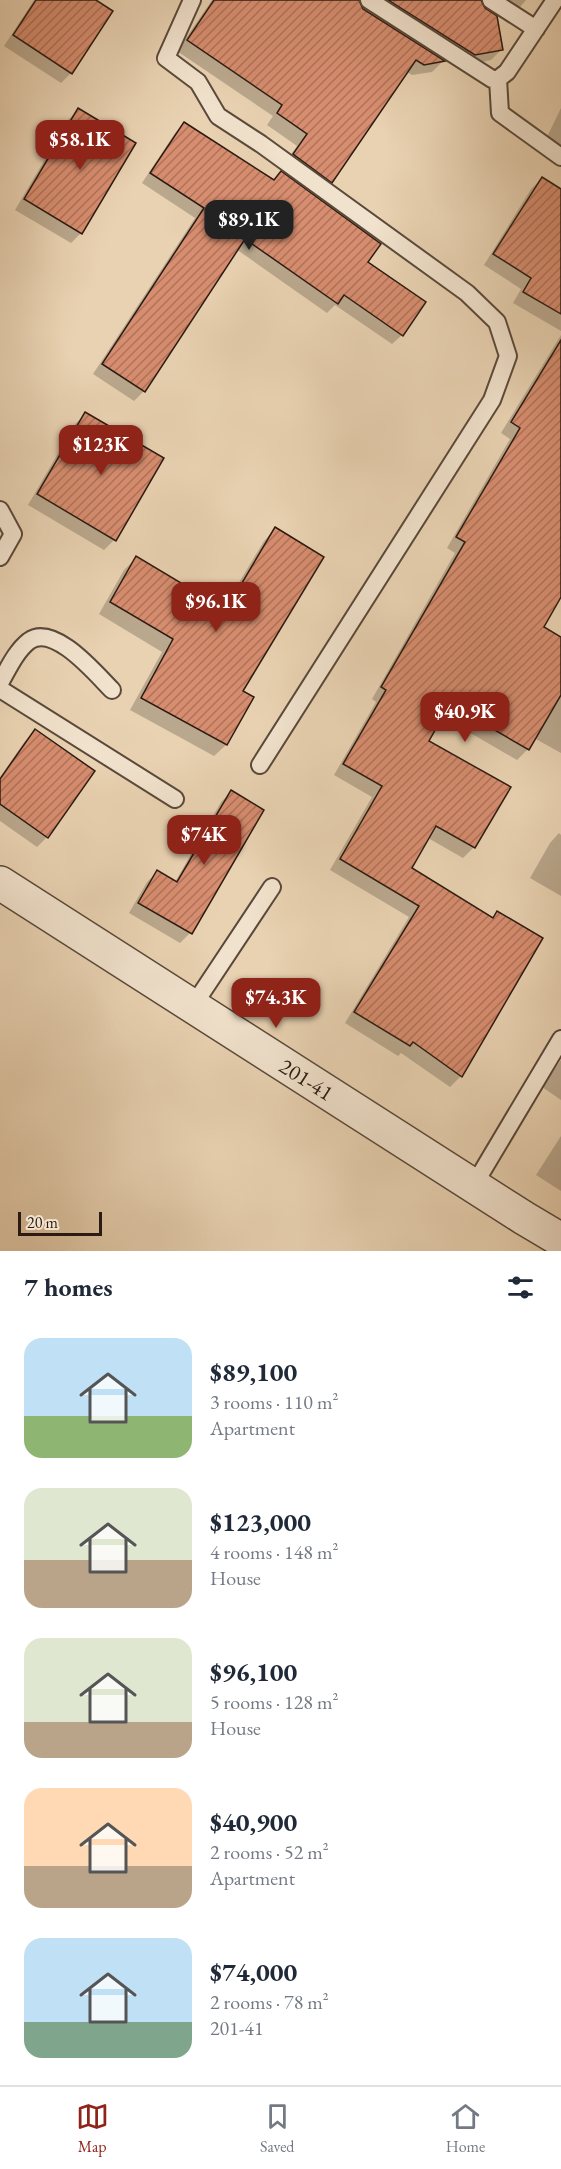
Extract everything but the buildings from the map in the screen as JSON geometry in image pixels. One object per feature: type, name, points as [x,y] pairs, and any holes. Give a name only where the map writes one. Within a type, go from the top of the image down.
[{"type":"street","name":"201-41","points":[[0,883],[561,1240]]},
{"type":"street","name":"201-41","points":[[524,1218],[561,1249]]},
{"type":"lane","points":[[192,0],[166,58],[198,82],[218,116],[261,144],[467,293],[497,322],[508,356],[492,400],[260,765]]},
{"type":"lane","points":[[369,0],[492,79],[507,72],[555,0]]},
{"type":"lane","points":[[491,0],[536,29]]},
{"type":"lane","points":[[498,78],[500,114],[561,157]]},
{"type":"lane","points":[[0,510],[13,534],[0,557]]},
{"type":"lane","points":[[0,683],[18,653],[31,639],[49,637],[73,652],[112,690]]},
{"type":"lane","points":[[0,689],[175,799]]},
{"type":"lane","points":[[193,1006],[272,887]]},
{"type":"lane","points":[[474,1185],[561,1039]]}]
